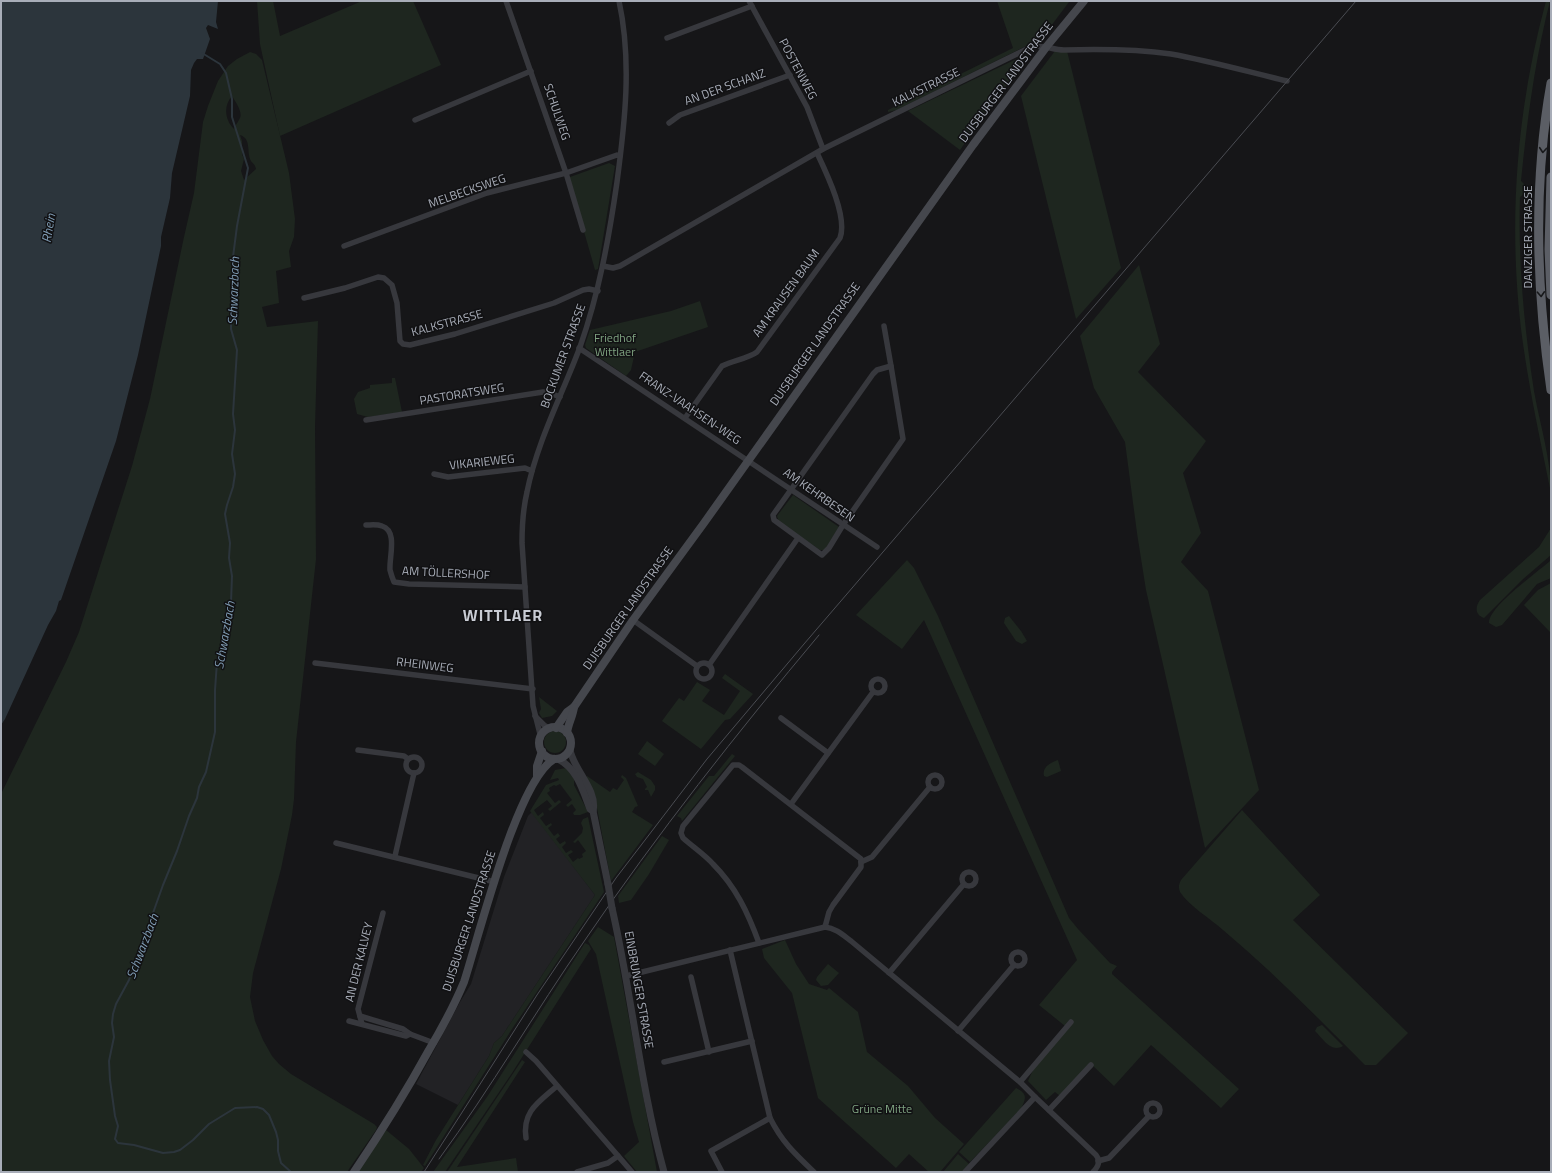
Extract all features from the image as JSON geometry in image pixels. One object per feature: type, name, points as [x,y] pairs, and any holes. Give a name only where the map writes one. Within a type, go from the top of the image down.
[{"type":"highway","name":"DANZIGER STRASSE","points":[[1551,83],[1540,175],[1539,246],[1541,304],[1551,390]]},
{"type":"highway","name":"DANZIGER STRASSE","points":[[1551,177],[1549,249],[1551,295]]},
{"type":"main road","name":"DUISBURGER LANDSTRASSE","points":[[537,776],[542,751],[540,746],[541,738],[545,731],[553,728],[567,712],[574,707],[632,620],[973,144],[1047,46],[1084,1]]},
{"type":"main road","name":"DUISBURGER LANDSTRASSE","points":[[354,1172],[384,1129],[404,1096],[454,1005],[464,982],[515,822],[537,776],[548,762],[566,755],[570,750],[571,740],[568,733],[568,726],[573,716],[574,707]]},
{"type":"main road","points":[[553,728],[561,729],[568,733]]},
{"type":"main road","points":[[542,751],[546,756],[556,759]]},
{"type":"street","name":"SCHULWEG","points":[[506,1],[566,173],[583,230]]},
{"type":"street","name":"BOCKUMER STRASSE","points":[[541,738],[535,716],[522,543],[523,516],[532,471],[580,348],[598,291],[603,266],[624,134],[627,80],[622,16],[619,1]]},
{"type":"street","points":[[667,38],[751,3]]},
{"type":"street","name":"POSTENWEG","points":[[751,3],[807,107],[823,149]]},
{"type":"street","name":"KALKSTRASSE","points":[[603,266],[613,268],[620,266],[823,149],[1031,47],[1047,46],[1059,50],[1128,50],[1170,54],[1287,82]]},
{"type":"street","points":[[415,120],[531,71]]},
{"type":"street","name":"AN DER SCHANZ","points":[[669,123],[680,115],[790,75]]},
{"type":"street","name":"AM KRAUSEN BAUM","points":[[685,418],[722,366],[729,362],[751,356],[757,352],[840,238],[842,233],[841,220],[834,190],[817,153]]},
{"type":"street","name":"MELBECKSWEG","points":[[344,246],[488,193],[566,173],[617,155],[620,156]]},
{"type":"street","name":"KALKSTRASSE","points":[[304,298],[345,288],[378,277],[384,278],[390,282],[394,291],[397,303],[400,341],[406,345],[455,334],[554,303],[583,290],[590,289],[598,291]]},
{"type":"street","points":[[884,326],[904,439],[843,525],[829,548],[822,555],[776,522],[772,517],[773,514],[873,374],[877,370],[891,366]]},
{"type":"street","name":"FRANZ-VAAHSEN-WEG","points":[[580,348],[748,460]]},
{"type":"street","name":"PASTORATSWEG","points":[[366,420],[543,392],[560,397]]},
{"type":"street","name":"AM KEHRBESEN","points":[[748,460],[877,547]]},
{"type":"street","name":"VIKARIEWEG","points":[[434,474],[448,477],[525,468],[532,471]]},
{"type":"street","name":"AM TÖLLERSHOF","points":[[366,525],[382,526],[390,532],[392,538],[390,568],[394,582],[409,584],[525,587]]},
{"type":"street","points":[[698,666],[696,670],[697,675],[704,679],[708,677],[711,673],[709,665],[798,538]]},
{"type":"street","points":[[632,620],[698,666]]},
{"type":"street","name":"RHEINWEG","points":[[315,663],[533,689]]},
{"type":"street","points":[[698,666],[702,664],[709,665]]},
{"type":"street","points":[[791,804],[873,692]]},
{"type":"street","points":[[535,716],[544,725],[553,728]]},
{"type":"street","points":[[781,718],[828,753]]},
{"type":"street","points":[[358,750],[404,756],[408,760]]},
{"type":"street","name":"EINBRUNGER STRASSE","points":[[570,750],[573,760],[586,782],[593,803],[593,811],[626,976],[644,1080],[664,1172]]},
{"type":"street","points":[[416,757],[421,762],[420,769],[414,772],[409,771],[406,766],[408,760],[416,757]]},
{"type":"street","name":"EINBRUNGER STRASSE","points":[[556,759],[567,765],[574,773],[582,788],[590,809],[593,811]]},
{"type":"street","points":[[759,942],[748,912],[730,884],[714,864],[683,838],[681,833],[682,828],[733,765],[742,767],[858,856],[861,862],[859,870],[841,892],[829,912],[824,927]]},
{"type":"street","points":[[395,856],[414,772]]},
{"type":"street","points":[[861,862],[872,857],[930,788]]},
{"type":"street","points":[[336,843],[395,856],[495,882]]},
{"type":"street","points":[[889,973],[964,884]]},
{"type":"street","name":"AN DER KALVEY","points":[[362,1024],[358,1009],[383,914]]},
{"type":"street","points":[[626,976],[824,927],[842,933],[1020,1082],[1096,1155],[1098,1166],[1093,1172]]},
{"type":"street","points":[[730,950],[770,1118],[777,1133],[787,1147],[814,1172]]},
{"type":"street","points":[[958,1031],[1014,965]]},
{"type":"street","points":[[691,977],[709,1052]]},
{"type":"street","name":"AN DER KALVEY","points":[[360,1016],[403,1029],[410,1034],[434,1042]]},
{"type":"street","name":"AN DER KALVEY","points":[[349,1021],[406,1036],[410,1034]]},
{"type":"street","points":[[1020,1082],[1071,1022]]},
{"type":"street","points":[[664,1062],[752,1041]]},
{"type":"street","points":[[526,1052],[632,1172]]},
{"type":"street","points":[[1049,1110],[1091,1065]]},
{"type":"street","points":[[526,1138],[525,1127],[530,1111],[557,1086]]},
{"type":"street","points":[[965,1172],[1035,1097]]},
{"type":"street","points":[[1098,1161],[1110,1158],[1149,1116]]},
{"type":"street","points":[[722,1172],[711,1151],[770,1118]]},
{"type":"street","points":[[577,1172],[608,1163],[618,1156]]},
{"type":"shaded area","points":[[532,812],[595,895],[502,1036],[494,1043],[489,1056],[458,1105],[416,1084],[471,984],[504,877],[528,816]]},
{"type":"green space","points":[[257,1],[273,1],[280,36],[362,1],[413,1],[441,65],[280,136],[260,44]]},
{"type":"green space","points":[[997,1],[1069,2],[1042,38],[897,110],[888,112],[888,110],[1013,48]]},
{"type":"green space","points":[[1546,1],[1550,1],[1536,68],[1521,181],[1525,185],[1525,193],[1520,197],[1520,246],[1522,294],[1527,342],[1534,391],[1551,480],[1551,493],[1534,411],[1524,350],[1517,288],[1515,247],[1518,164],[1522,123],[1536,41]]},
{"type":"green space","points":[[1055,51],[1067,51],[1121,268],[1076,319],[1021,96]]},
{"type":"green space","points":[[250,52],[256,54],[262,60],[289,173],[295,219],[294,237],[289,251],[291,267],[276,271],[279,303],[262,307],[267,327],[318,321],[315,427],[316,559],[296,742],[294,799],[281,869],[253,973],[250,997],[255,1021],[263,1040],[272,1056],[279,1064],[291,1074],[377,1127],[347,1172],[1,1172],[1,794],[66,662],[79,632],[132,466],[150,399],[194,193],[203,122],[218,81],[228,66]],"holes":[[[232,96],[241,116],[234,129],[226,113],[227,104]],[[240,135],[246,139],[251,161],[256,169],[244,180],[241,171],[244,159]]]},
{"type":"green space","points":[[1027,54],[1030,56],[1014,75],[960,150],[908,111]]},
{"type":"green space","points":[[609,163],[615,166],[598,269],[595,270],[569,179],[570,177]]},
{"type":"green space","points":[[1139,265],[1160,344],[1138,372],[1206,441],[1183,473],[1201,533],[1181,562],[1208,591],[1259,790],[1205,848],[1146,590],[1125,442],[1094,388],[1080,336]]},
{"type":"green space","name":"Friedhof Wittlaer","points":[[700,301],[708,327],[635,352],[631,370],[626,376],[586,348],[585,345],[590,330],[671,311]]},
{"type":"green space","points":[[392,378],[395,378],[402,412],[368,417],[357,414],[354,399],[358,392],[370,388],[370,385],[392,383]]},
{"type":"green space","points":[[793,495],[839,527],[825,550],[820,550],[779,522],[777,516]]},
{"type":"green space","points":[[1551,528],[1551,555],[1522,580],[1484,618],[1481,617],[1477,613],[1477,605],[1480,600],[1539,547]]},
{"type":"green space","points":[[907,560],[914,568],[938,616],[1069,918],[1110,963],[1117,966],[1112,974],[1239,1089],[1221,1108],[1151,1045],[1114,1086],[1092,1065],[1060,1096],[1055,1092],[1046,1100],[1028,1081],[1033,1070],[1065,1026],[1039,1005],[1077,960],[924,620],[902,649],[856,615]]},
{"type":"green space","points":[[1551,560],[1551,578],[1537,584],[1502,625],[1496,627],[1489,623],[1496,608]]},
{"type":"green space","points":[[1551,583],[1551,633],[1524,605],[1538,590]]},
{"type":"green space","points":[[1009,616],[1027,641],[1022,644],[1016,641],[1004,623],[1005,618]]},
{"type":"green space","points":[[725,674],[753,694],[730,719],[725,720],[701,749],[662,721],[679,698],[684,701],[697,682],[710,690],[702,701],[724,715],[740,691],[722,678]]},
{"type":"green space","points":[[539,697],[557,711],[552,716],[542,718],[539,713],[541,709]]},
{"type":"green space","points":[[555,731],[563,734],[566,742],[563,750],[555,753],[547,750],[544,742],[547,734]]},
{"type":"green space","points":[[647,741],[664,754],[655,766],[638,754]]},
{"type":"green space","points":[[732,754],[735,756],[682,821],[681,818],[677,816],[709,776],[714,776]]},
{"type":"green space","points":[[1058,760],[1061,771],[1047,777],[1044,776],[1045,768]]},
{"type":"green space","points":[[566,768],[574,779],[574,785],[588,812],[580,815],[574,815],[573,813],[576,810],[572,804],[568,807],[566,805],[572,800],[560,784],[549,788],[550,791],[547,793],[555,803],[559,800],[561,802],[550,811],[548,809],[552,806],[547,800],[534,810],[538,816],[543,812],[544,815],[540,818],[546,826],[551,823],[552,825],[548,828],[554,836],[558,833],[560,836],[556,839],[560,844],[565,841],[566,843],[562,847],[566,853],[571,850],[573,852],[568,855],[573,862],[578,858],[583,857],[582,854],[586,851],[578,840],[575,843],[573,842],[582,833],[583,828],[581,823],[583,819],[588,817],[604,892],[512,1029],[425,1166],[423,1165],[436,1140],[489,1056],[494,1043],[502,1036],[595,895],[530,811],[546,785],[559,780],[558,778],[550,780],[555,770]]},
{"type":"green space","points":[[638,772],[651,780],[655,786],[655,790],[651,797],[648,790],[645,790],[647,787],[643,779],[637,777],[635,774]]},
{"type":"green space","points":[[622,775],[626,778],[638,806],[635,807],[632,812],[653,825],[611,881],[597,808],[586,778],[587,776],[610,792],[613,788],[617,790],[624,780],[621,777]]},
{"type":"green space","points":[[1242,810],[1320,895],[1293,920],[1408,1033],[1376,1065],[1365,1065],[1278,979],[1242,946],[1194,907],[1180,892],[1179,886],[1181,880]]},
{"type":"green space","points":[[662,836],[669,840],[649,874],[631,900],[619,903],[618,896]]},
{"type":"green space","points":[[598,927],[614,937],[657,1172],[637,1172],[624,1156],[639,1142],[633,1122],[596,954],[588,941]]},
{"type":"green space","name":"Grüne Mitte","points":[[785,940],[796,964],[809,984],[827,990],[829,988],[858,1012],[867,1052],[908,1086],[935,1118],[964,1144],[940,1172],[929,1172],[909,1154],[896,1168],[818,1098],[792,993],[764,958],[762,949]]},
{"type":"green space","points":[[585,943],[589,945],[591,949],[512,1073],[445,1172],[433,1172],[487,1097]]},
{"type":"green space","points":[[828,964],[839,973],[828,985],[821,986],[816,980]]},
{"type":"green space","points":[[1322,1025],[1343,1046],[1335,1048],[1331,1047],[1325,1042],[1315,1031],[1317,1027]]},
{"type":"green space","points":[[522,1060],[525,1062],[457,1167],[516,1158],[518,1172],[447,1172]]},
{"type":"green space","points":[[1016,1088],[1023,1092],[1025,1097],[1021,1109],[970,1162],[959,1152]]},
{"type":"green space","points":[[386,1130],[409,1149],[424,1168],[421,1172],[357,1172]]},
{"type":"green space","points":[[958,1154],[969,1164],[962,1172],[943,1172]]},
{"type":"water","name":"Rhein","points":[[1,1],[218,1],[216,22],[218,29],[208,25],[206,28],[210,39],[203,59],[197,59],[191,70],[190,96],[172,173],[170,198],[161,237],[161,246],[138,355],[116,441],[61,600],[59,601],[56,611],[1,725]]},
{"type":"waterway","name":"Schwarzbach","points":[[202,53],[220,64],[226,73],[232,99],[232,117],[248,168],[237,226],[233,257],[236,287],[231,308],[231,329],[237,350],[233,414],[235,430],[232,454],[235,474],[233,487],[225,514],[230,543],[229,558],[232,576],[231,602],[217,662],[215,732],[206,772],[199,787],[197,798],[163,885],[129,980],[116,1004],[112,1023],[114,1037],[109,1061],[110,1080],[115,1116],[118,1126],[115,1139],[118,1143],[134,1145],[163,1153],[174,1152],[180,1150],[193,1140],[209,1124],[235,1108],[257,1107],[263,1109],[269,1115],[276,1132],[281,1163],[291,1172]]},
{"type":"tram line","points":[[424,1172],[537,995],[616,878],[707,759],[1356,1]]},
{"type":"tram line","points":[[439,1159],[477,1105],[612,900],[640,861],[698,784],[819,635]]},
{"type":"district","name":"WITTLAER","points":[[503,615]]}]
